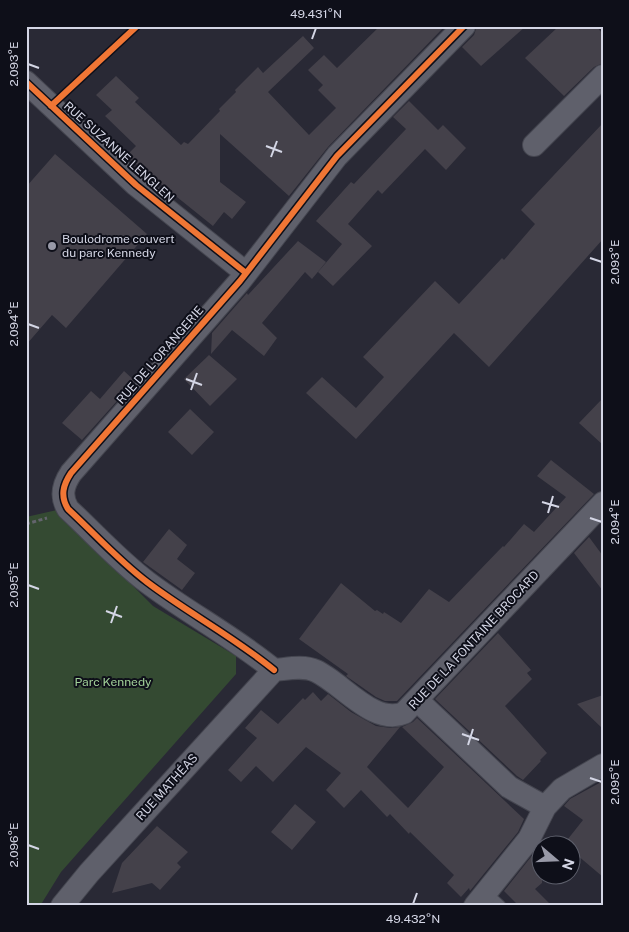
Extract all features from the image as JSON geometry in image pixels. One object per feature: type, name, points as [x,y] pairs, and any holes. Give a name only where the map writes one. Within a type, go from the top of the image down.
[{"type":"street","name":"RUE DE L'ORANGERIE","points":[[274,670],[243,645],[135,573],[68,509],[63,496],[66,481],[246,274],[337,156],[464,26]]},
{"type":"street","points":[[534,145],[603,76]]},
{"type":"street","name":"RUE SUZANNE LENGLEN","points":[[26,82],[136,185],[246,274]]},
{"type":"street","name":"RUE DE LA FONTAINE BROCARD","points":[[274,670],[299,668],[316,671],[375,712],[390,716],[404,714],[603,504]]},
{"type":"street","name":"RUE MATHÉAS","points":[[62,906],[89,873],[274,670]]},
{"type":"street","points":[[417,700],[509,787],[545,807]]},
{"type":"street","points":[[487,902],[529,839],[545,807],[562,789],[603,765]]},
{"type":"green space","name":"Parc Kennedy","points":[[57,510],[153,606],[236,656],[236,674],[61,872],[40,906],[26,906],[26,517]]},
{"type":"building","points":[[380,26],[445,26],[328,147],[289,196],[220,134],[220,182],[246,202],[232,219],[224,212],[213,226],[126,156],[136,146],[105,116],[112,110],[96,95],[116,76],[139,98],[135,102],[181,145],[184,142],[188,144],[220,111],[219,109],[236,92],[235,90],[258,67],[263,73],[303,36],[314,48],[268,92],[309,135],[336,108],[318,90],[323,85],[308,70],[324,55],[337,68]]},
{"type":"building","points":[[477,26],[526,26],[481,66],[462,47],[474,35]]},
{"type":"building","points":[[559,26],[596,26],[603,34],[603,63],[594,67],[564,96],[525,58]]},
{"type":"building","points":[[409,101],[438,130],[443,125],[466,148],[446,170],[425,149],[382,194],[378,190],[348,224],[372,246],[333,286],[318,272],[342,244],[316,221],[351,182],[354,184],[406,129],[393,117]]},
{"type":"building","points":[[603,123],[603,239],[489,367],[454,333],[356,439],[306,393],[322,377],[356,408],[384,377],[363,357],[435,281],[459,304],[502,258],[504,260],[535,224],[521,210]]},
{"type":"building","points":[[55,154],[147,234],[66,328],[52,315],[26,345],[26,187]]},
{"type":"building","points":[[298,241],[326,262],[312,279],[305,272],[262,323],[277,338],[264,356],[232,330],[211,354],[212,333],[247,293],[248,295]]},
{"type":"building","points":[[209,355],[237,379],[210,406],[184,379]]},
{"type":"building","points":[[124,371],[135,381],[82,440],[62,423],[91,391],[100,399]]},
{"type":"building","points":[[603,398],[603,445],[579,423]]},
{"type":"building","points":[[190,409],[214,432],[192,455],[168,432]]},
{"type":"building","points":[[551,460],[594,494],[397,701],[385,701],[376,697],[346,676],[348,674],[299,639],[341,583],[375,611],[377,610],[383,614],[384,612],[401,623],[429,589],[449,602],[504,547],[524,524],[534,532],[566,497],[537,476]]},
{"type":"building","points":[[169,529],[187,545],[177,559],[195,573],[182,590],[143,562]]},
{"type":"building","points":[[589,537],[603,556],[603,591],[574,553]]},
{"type":"building","points":[[498,633],[531,670],[527,673],[532,679],[505,706],[547,753],[523,780],[435,699]]},
{"type":"building","points":[[313,692],[321,701],[328,694],[351,712],[376,726],[400,727],[367,767],[408,808],[444,767],[402,727],[417,718],[524,819],[518,832],[470,891],[469,888],[461,897],[447,883],[454,875],[390,814],[387,817],[361,790],[344,808],[326,790],[341,773],[306,747],[273,782],[256,766],[241,782],[228,770],[257,738],[245,728],[261,710],[278,724],[303,698],[305,700]]},
{"type":"building","points":[[603,695],[603,729],[577,704]]},
{"type":"building","points":[[603,781],[603,877],[582,859],[582,834],[572,834],[583,820],[564,806],[570,799]]},
{"type":"building","points":[[295,804],[316,822],[292,850],[271,832]]},
{"type":"building","points":[[157,826],[188,852],[177,863],[181,867],[160,890],[152,883],[112,893],[122,863]]},
{"type":"building","points":[[532,856],[532,884],[541,884],[535,889],[552,906],[519,906],[504,891]]},
{"type":"cycle path","points":[[51,106],[137,26]]},
{"type":"cycle path","points":[[274,670],[147,582],[126,565],[68,509],[63,495],[64,486],[71,473],[240,281],[337,156],[464,26]]},
{"type":"cycle path","points":[[26,82],[136,185],[246,273]]},
{"type":"place","name":"Boulodrome couvert du parc Kennedy","points":[[52,246]]}]
